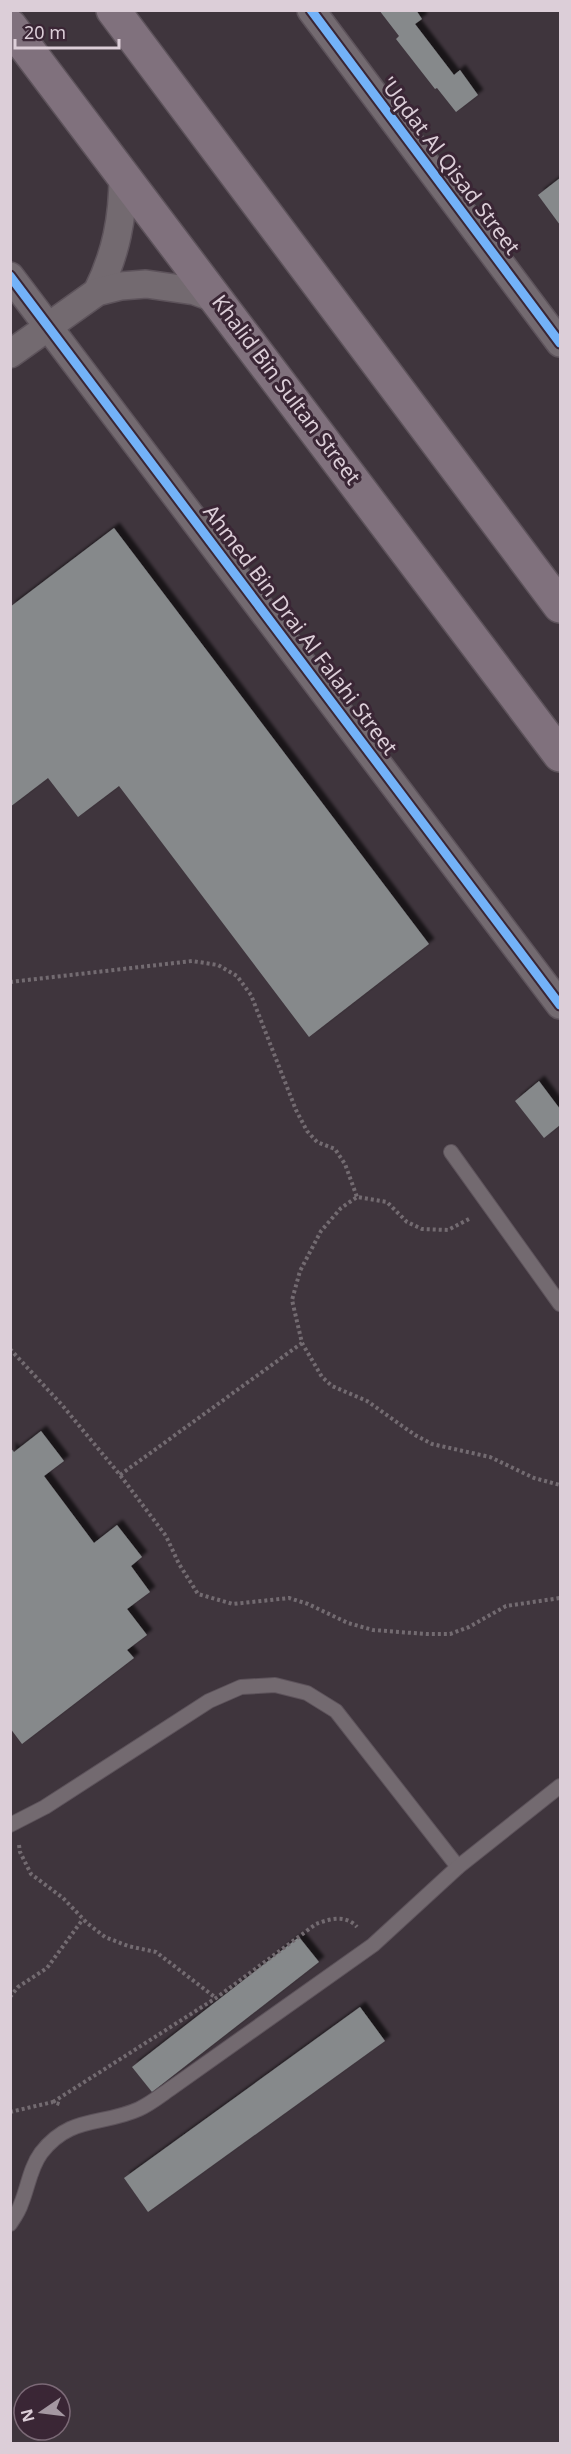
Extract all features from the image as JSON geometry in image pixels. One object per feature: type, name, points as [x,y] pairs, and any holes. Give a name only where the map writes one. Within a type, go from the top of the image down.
[{"type":"main road","points":[[113,13],[561,606]]},
{"type":"main road","name":"Khalid Bin Sultan Street","points":[[10,26],[561,755]]},
{"type":"street","name":"'Uqdat Al Qisad Street","points":[[310,10],[561,343]]},
{"type":"street","points":[[97,292],[107,270],[119,232],[123,175]]},
{"type":"street","name":"Ahmed Bin Drai Al Falahi Street","points":[[10,276],[561,1005]]},
{"type":"street","points":[[10,354],[97,292],[121,286],[146,284],[187,289],[219,300]]},
{"type":"lane","points":[[451,1152],[561,1304]]},
{"type":"lane","points":[[14,1824],[209,1701],[241,1687],[275,1685],[307,1693],[336,1711],[458,1868]]},
{"type":"lane","points":[[10,2224],[21,2204],[40,2153],[60,2134],[84,2122],[112,2118],[139,2109],[170,2089],[373,1945],[458,1868],[561,1786]]},
{"type":"path","points":[[10,982],[192,961],[218,964],[237,976],[251,995],[296,1110],[307,1131],[317,1142],[335,1149],[345,1164],[357,1197]]},
{"type":"path","points":[[489,1203],[468,1220],[448,1230],[422,1229],[407,1222],[387,1202],[357,1197],[341,1208],[321,1231],[300,1271],[292,1300],[302,1343],[322,1377],[332,1386],[367,1401],[415,1436],[432,1444],[490,1457],[534,1478],[561,1485]]},
{"type":"path","points":[[120,1475],[302,1343]]},
{"type":"path","points":[[10,1349],[62,1405],[120,1475],[166,1536],[179,1564],[198,1594],[233,1604],[289,1598],[309,1604],[348,1623],[373,1630],[426,1634],[450,1634],[506,1606],[561,1598]]},
{"type":"path","points":[[10,1358],[16,1354]]},
{"type":"path","points":[[14,1824],[20,1852],[31,1874],[63,1898],[83,1919],[105,1936],[128,1946],[156,1952],[216,1998]]},
{"type":"path","points":[[53,2102],[216,1998],[316,1924],[333,1918],[352,1921],[373,1945]]},
{"type":"path","points":[[10,1997],[18,1987],[47,1968],[83,1919]]},
{"type":"building","points":[[379,10],[416,10],[422,19],[415,24],[454,75],[460,70],[478,95],[456,112],[396,39],[399,36]]},
{"type":"building","points":[[560,178],[560,225],[538,195]]},
{"type":"building","points":[[114,528],[429,944],[309,1037],[119,786],[78,817],[48,778],[10,807],[10,607]]},
{"type":"building","points":[[539,1081],[560,1109],[560,1125],[544,1138],[515,1101]]},
{"type":"building","points":[[41,1431],[64,1461],[44,1476],[94,1543],[117,1525],[142,1557],[131,1566],[150,1592],[127,1609],[147,1635],[127,1650],[134,1658],[22,1744],[10,1728],[10,1447],[14,1452]]},
{"type":"building","points":[[299,1937],[319,1962],[152,2092],[132,2067]]},
{"type":"building","points":[[360,2007],[385,2041],[148,2212],[124,2178]]},
{"type":"cycle path","points":[[311,10],[560,343]]},
{"type":"cycle path","points":[[10,276],[560,1005]]}]
